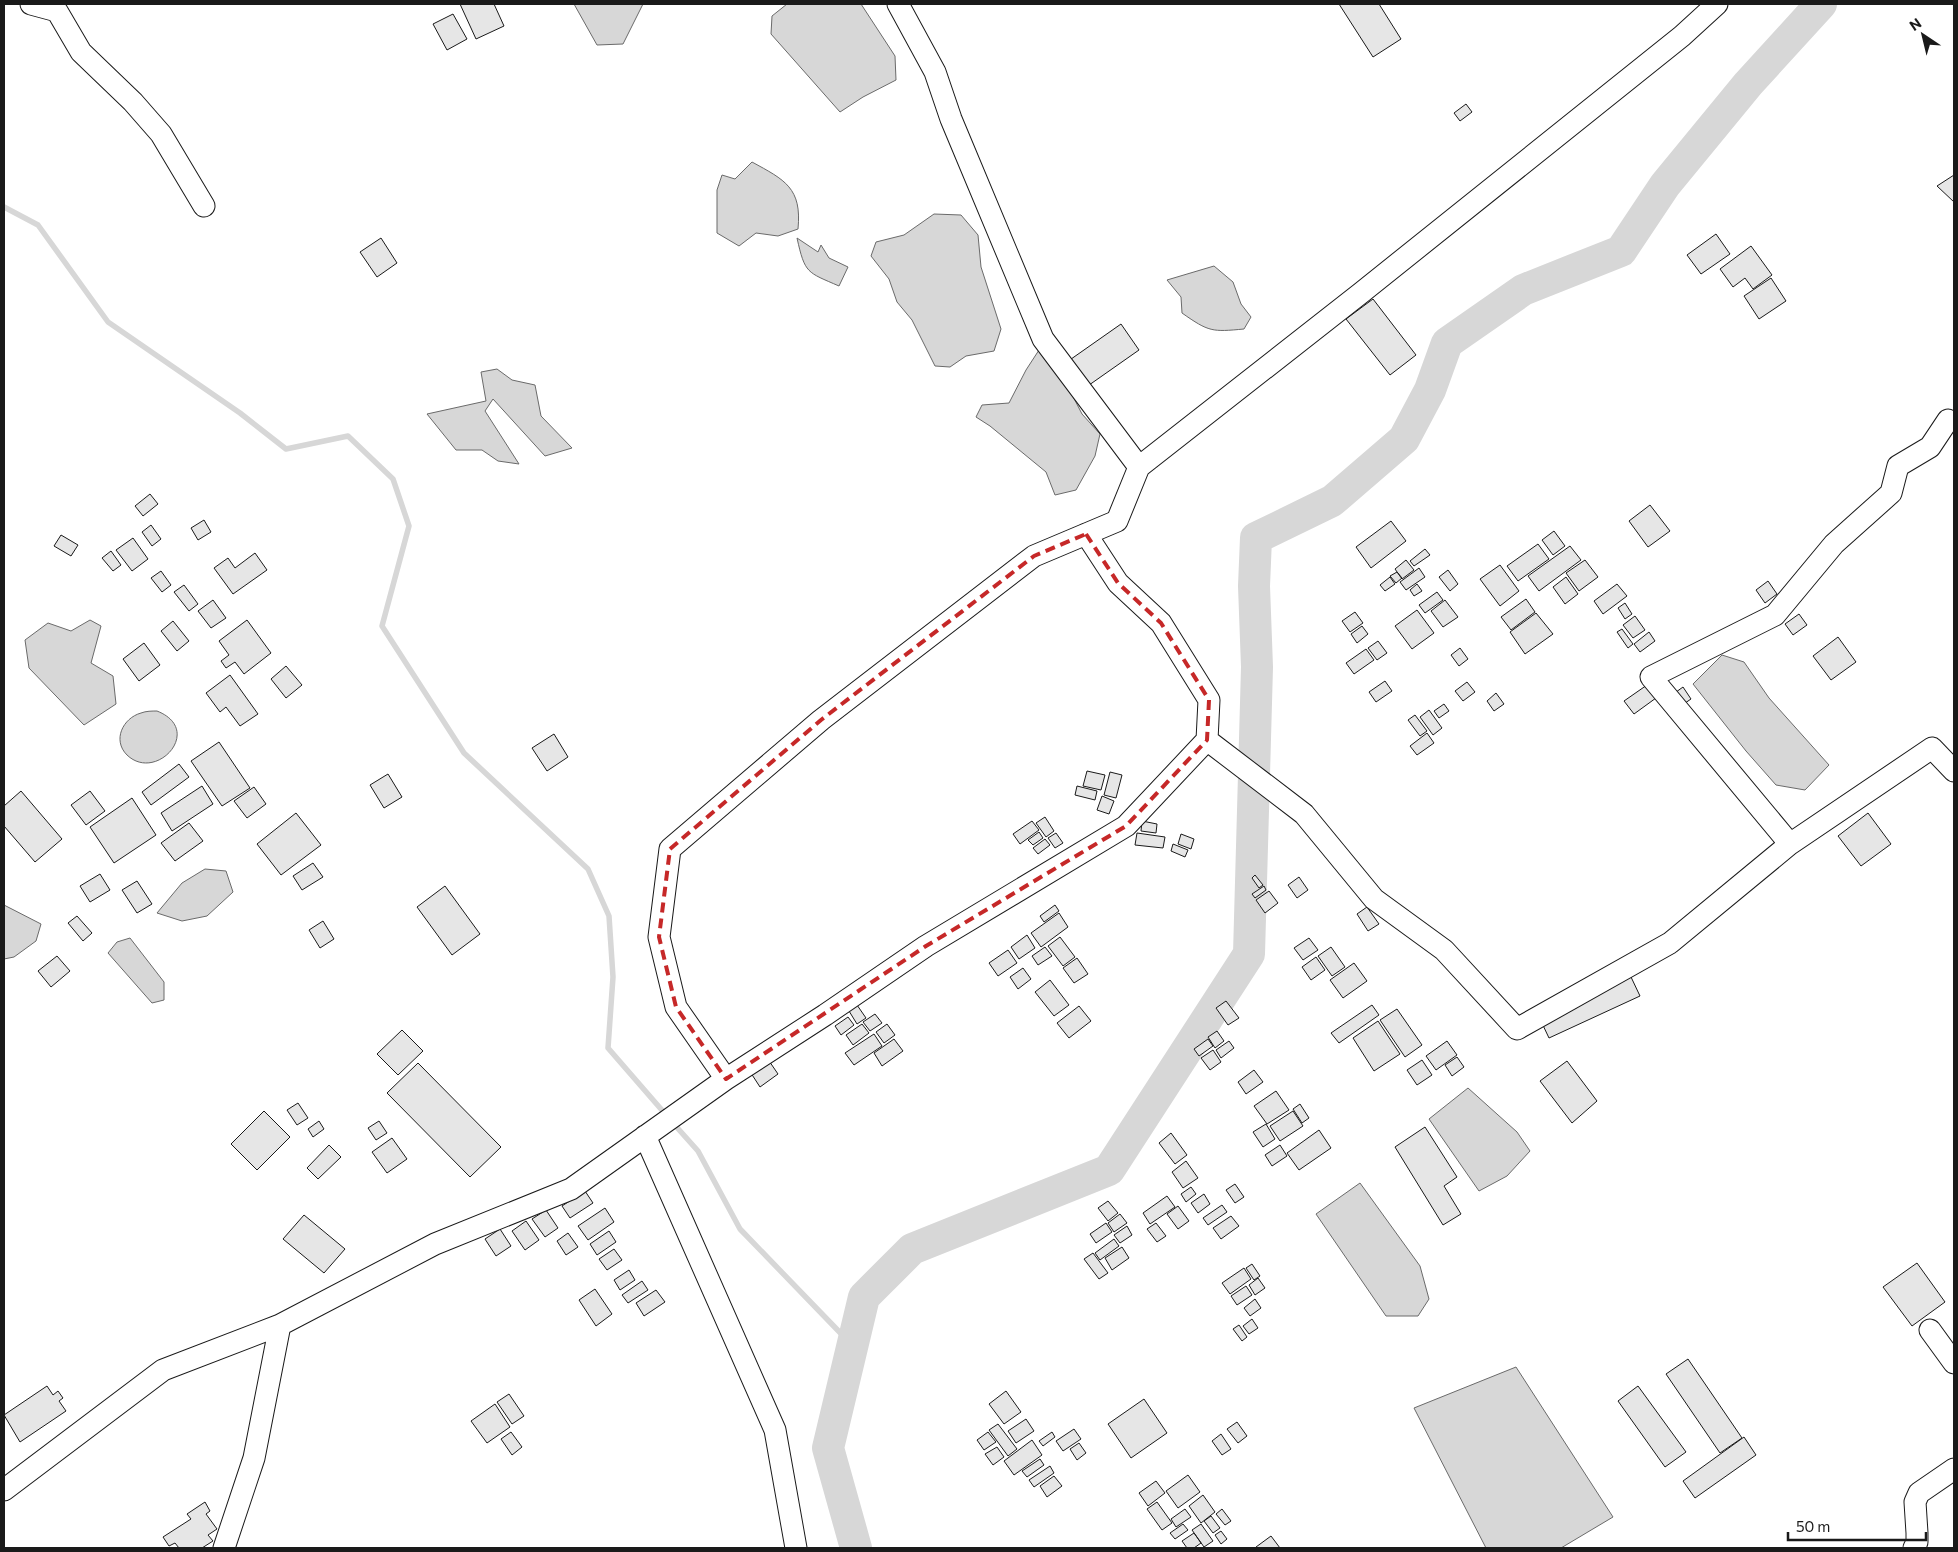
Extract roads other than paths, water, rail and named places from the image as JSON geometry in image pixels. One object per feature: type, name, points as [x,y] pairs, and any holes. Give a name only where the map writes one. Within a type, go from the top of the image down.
[{"type":"street","points":[[31,4],[56,11],[81,52],[133,102],[161,134],[204,206]]},
{"type":"street","points":[[898,4],[934,72],[951,119],[1043,339],[1139,467]]},
{"type":"street","points":[[726,1079],[676,1006],[658,937],[670,849],[821,720],[1034,556],[1116,520],[1139,467],[1361,293],[1682,36],[1717,4]]},
{"type":"street","points":[[1790,844],[1651,677],[1775,615],[1834,544],[1891,493],[1898,466],[1930,448],[1948,420]]},
{"type":"street","points":[[4,1490],[163,1370],[280,1325],[435,1244],[571,1189],[726,1079],[825,1015],[926,946],[1126,826],[1208,740],[1209,700],[1160,622],[1118,584],[1086,534]]},
{"type":"street","points":[[1208,740],[1304,814],[1374,898],[1444,950],[1517,1029],[1670,943],[1790,844],[1932,748],[1954,770]]},
{"type":"street","points":[[645,1136],[775,1430],[796,1548]]},
{"type":"street","points":[[224,1548],[254,1458],[280,1325]]},
{"type":"street","points":[[1930,1330],[1954,1362]]},
{"type":"street","points":[[1914,1548],[1917,1542],[1915,1502],[1919,1493],[1954,1469]]},
{"type":"waterway","points":[[856,1548],[828,1448],[864,1297],[912,1249],[1109,1170],[1249,954],[1257,667],[1254,586],[1256,538],[1332,501],[1404,439],[1430,390],[1447,343],[1523,290],[1621,251],[1665,185],[1748,84],[1821,4]]},
{"type":"waterway","points":[[4,207],[38,225],[108,322],[240,413],[286,449],[348,436],[393,479],[409,526],[382,626],[464,753],[588,869],[609,916],[613,977],[608,1048],[667,1116]]},
{"type":"waterway","points":[[673,1123],[698,1151],[740,1229],[852,1345]]}]
